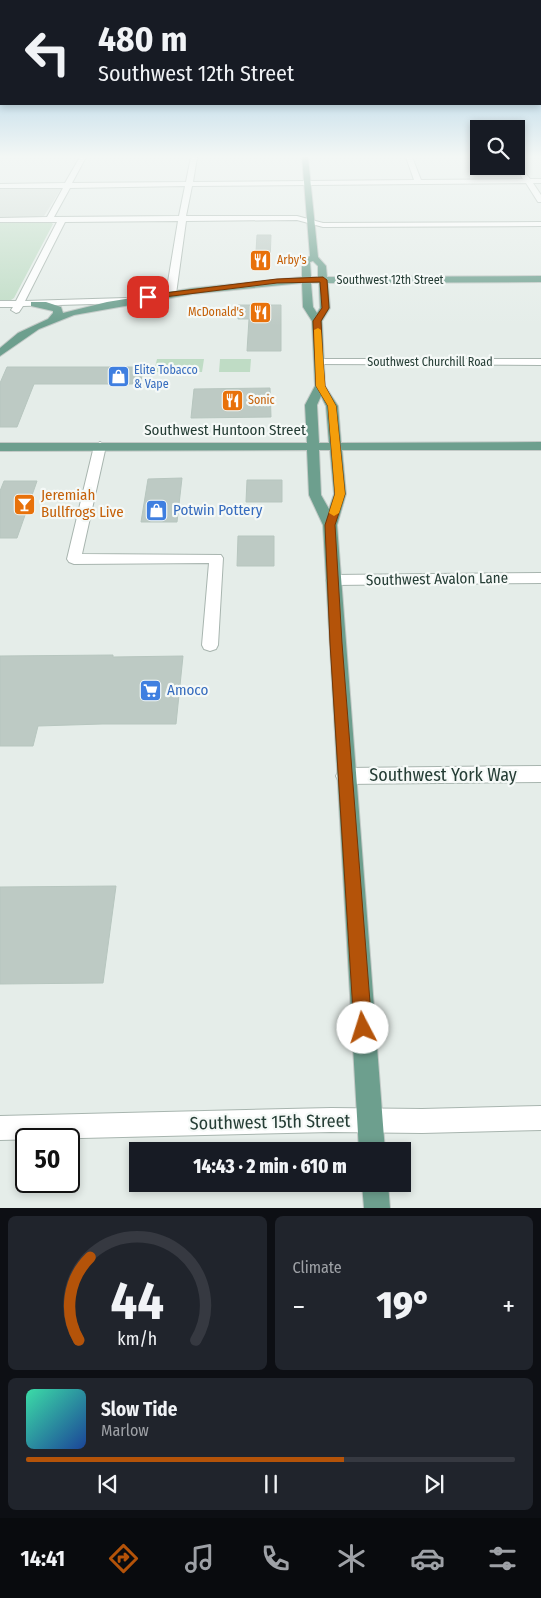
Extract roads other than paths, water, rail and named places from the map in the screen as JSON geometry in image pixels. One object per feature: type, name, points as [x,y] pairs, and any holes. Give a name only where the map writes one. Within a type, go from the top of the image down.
[{"type":"main road","points":[[309,213],[314,257],[322,266],[326,308],[317,321]]},
{"type":"main road","points":[[314,257],[306,261],[306,280],[308,308],[317,321],[319,362],[320,386],[311,405],[315,495],[330,525]]},
{"type":"main road","name":"Southwest 12th Street","points":[[128,301],[277,281],[541,279]]},
{"type":"main road","points":[[0,353],[22,335],[51,321],[88,309],[128,301]]},
{"type":"main road","points":[[34,304],[58,309],[58,314],[51,321]]},
{"type":"main road","points":[[320,386],[332,406],[340,494],[330,525],[345,776],[371,1142]]},
{"type":"main road","name":"Southwest Huntoon Street","points":[[0,447],[541,446]]},
{"type":"main road","points":[[375,1192],[376,1208]]},
{"type":"street","points":[[49,220],[52,213]]},
{"type":"street","points":[[171,294],[183,213]]},
{"type":"street","points":[[0,220],[297,218],[323,225],[541,224]]},
{"type":"street","points":[[18,307],[62,220]]},
{"type":"street","name":"Southwest 12th Street","points":[[0,304],[18,307],[34,304],[128,301]]},
{"type":"street","name":"Southwest Churchill Road","points":[[319,362],[541,362]]},
{"type":"street","points":[[100,446],[74,559],[216,558],[210,645]]},
{"type":"street","name":"Southwest Avalon Lane","points":[[333,580],[541,578]]},
{"type":"street","name":"Southwest York Way","points":[[345,776],[541,774]]},
{"type":"street","name":"Southwest 15th Street","points":[[0,1128],[541,1118]]},
{"type":"place","name":"Arby's","points":[[261,260]]},
{"type":"place","name":"McDonald's","points":[[260,312]]},
{"type":"place","name":"Elite Tobacco & Vape","points":[[118,377]]},
{"type":"place","name":"Sonic","points":[[232,400]]},
{"type":"place","name":"Jeremiah Bullfrogs Live","points":[[25,504]]},
{"type":"place","name":"Potwin Pottery","points":[[157,510]]},
{"type":"place","name":"Amoco","points":[[151,690]]}]
